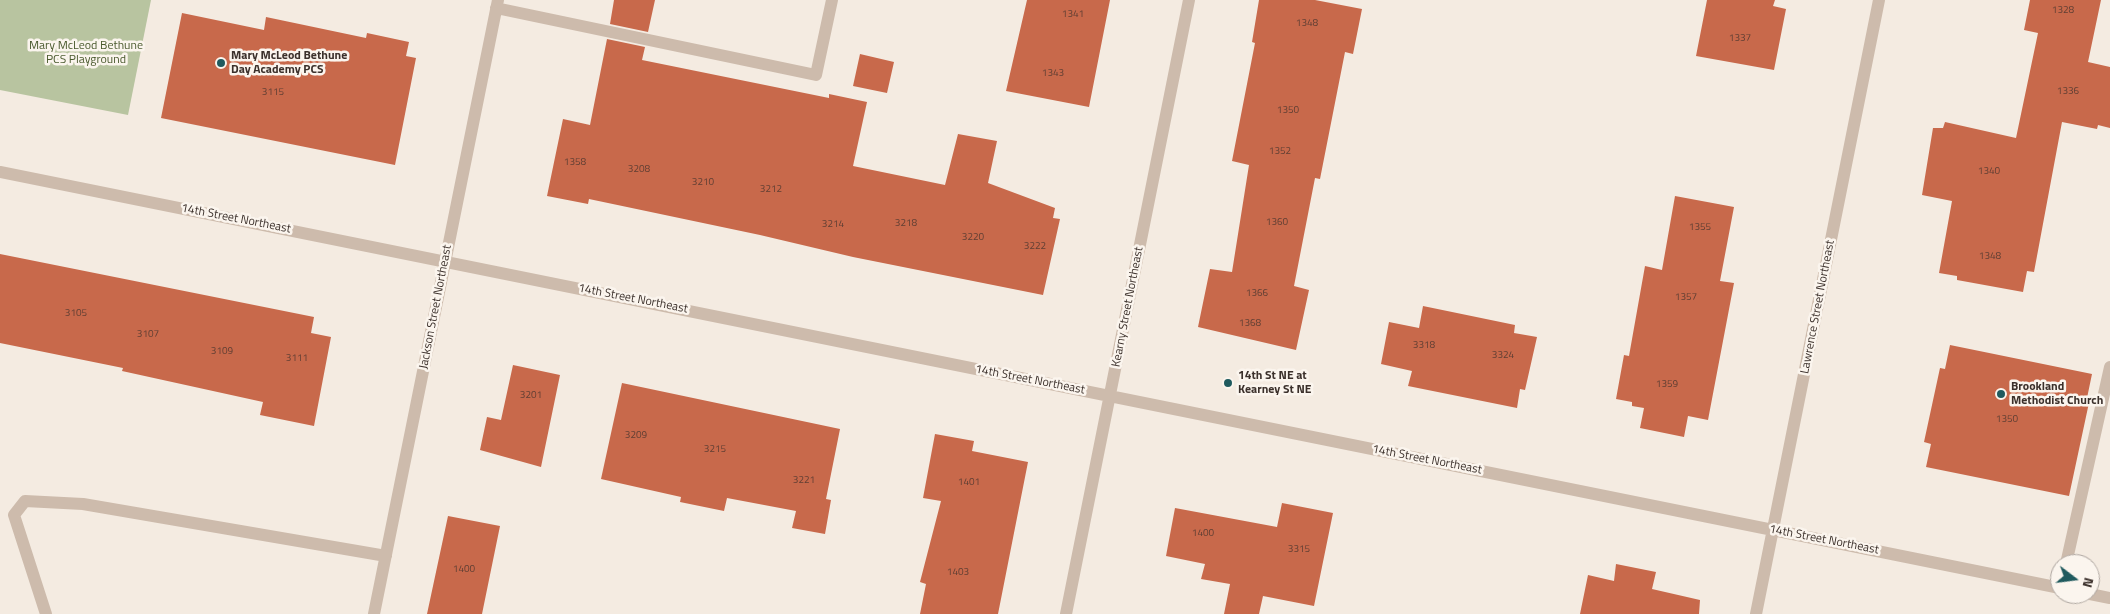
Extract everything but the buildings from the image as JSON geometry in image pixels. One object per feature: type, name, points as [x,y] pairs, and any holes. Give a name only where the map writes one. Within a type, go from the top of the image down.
[{"type":"street","points":[[497,4],[816,74],[832,0]]},
{"type":"street","name":"Kearny Street Northeast","points":[[1066,614],[1190,0]]},
{"type":"street","name":"Lawrence Street Northeast","points":[[1756,614],[1879,0]]},
{"type":"street","name":"Jackson Street Northeast","points":[[374,614],[497,4]]},
{"type":"street","name":"14th Street Northeast","points":[[0,172],[2050,586]]},
{"type":"street","points":[[2068,554],[2110,367]]},
{"type":"street","points":[[46,614],[14,515],[25,501],[82,504],[386,556]]},
{"type":"green space","name":"Mary McLeod Bethune PCS Playground","points":[[0,0],[151,0],[128,115],[0,90]]},
{"type":"place","name":"Mary McLeod Bethune Day Academy PCS","points":[[221,63]]},
{"type":"place","name":"14th St NE at Kearney St NE","points":[[1228,383]]},
{"type":"place","name":"Brookland Methodist Church","points":[[2001,394]]}]
